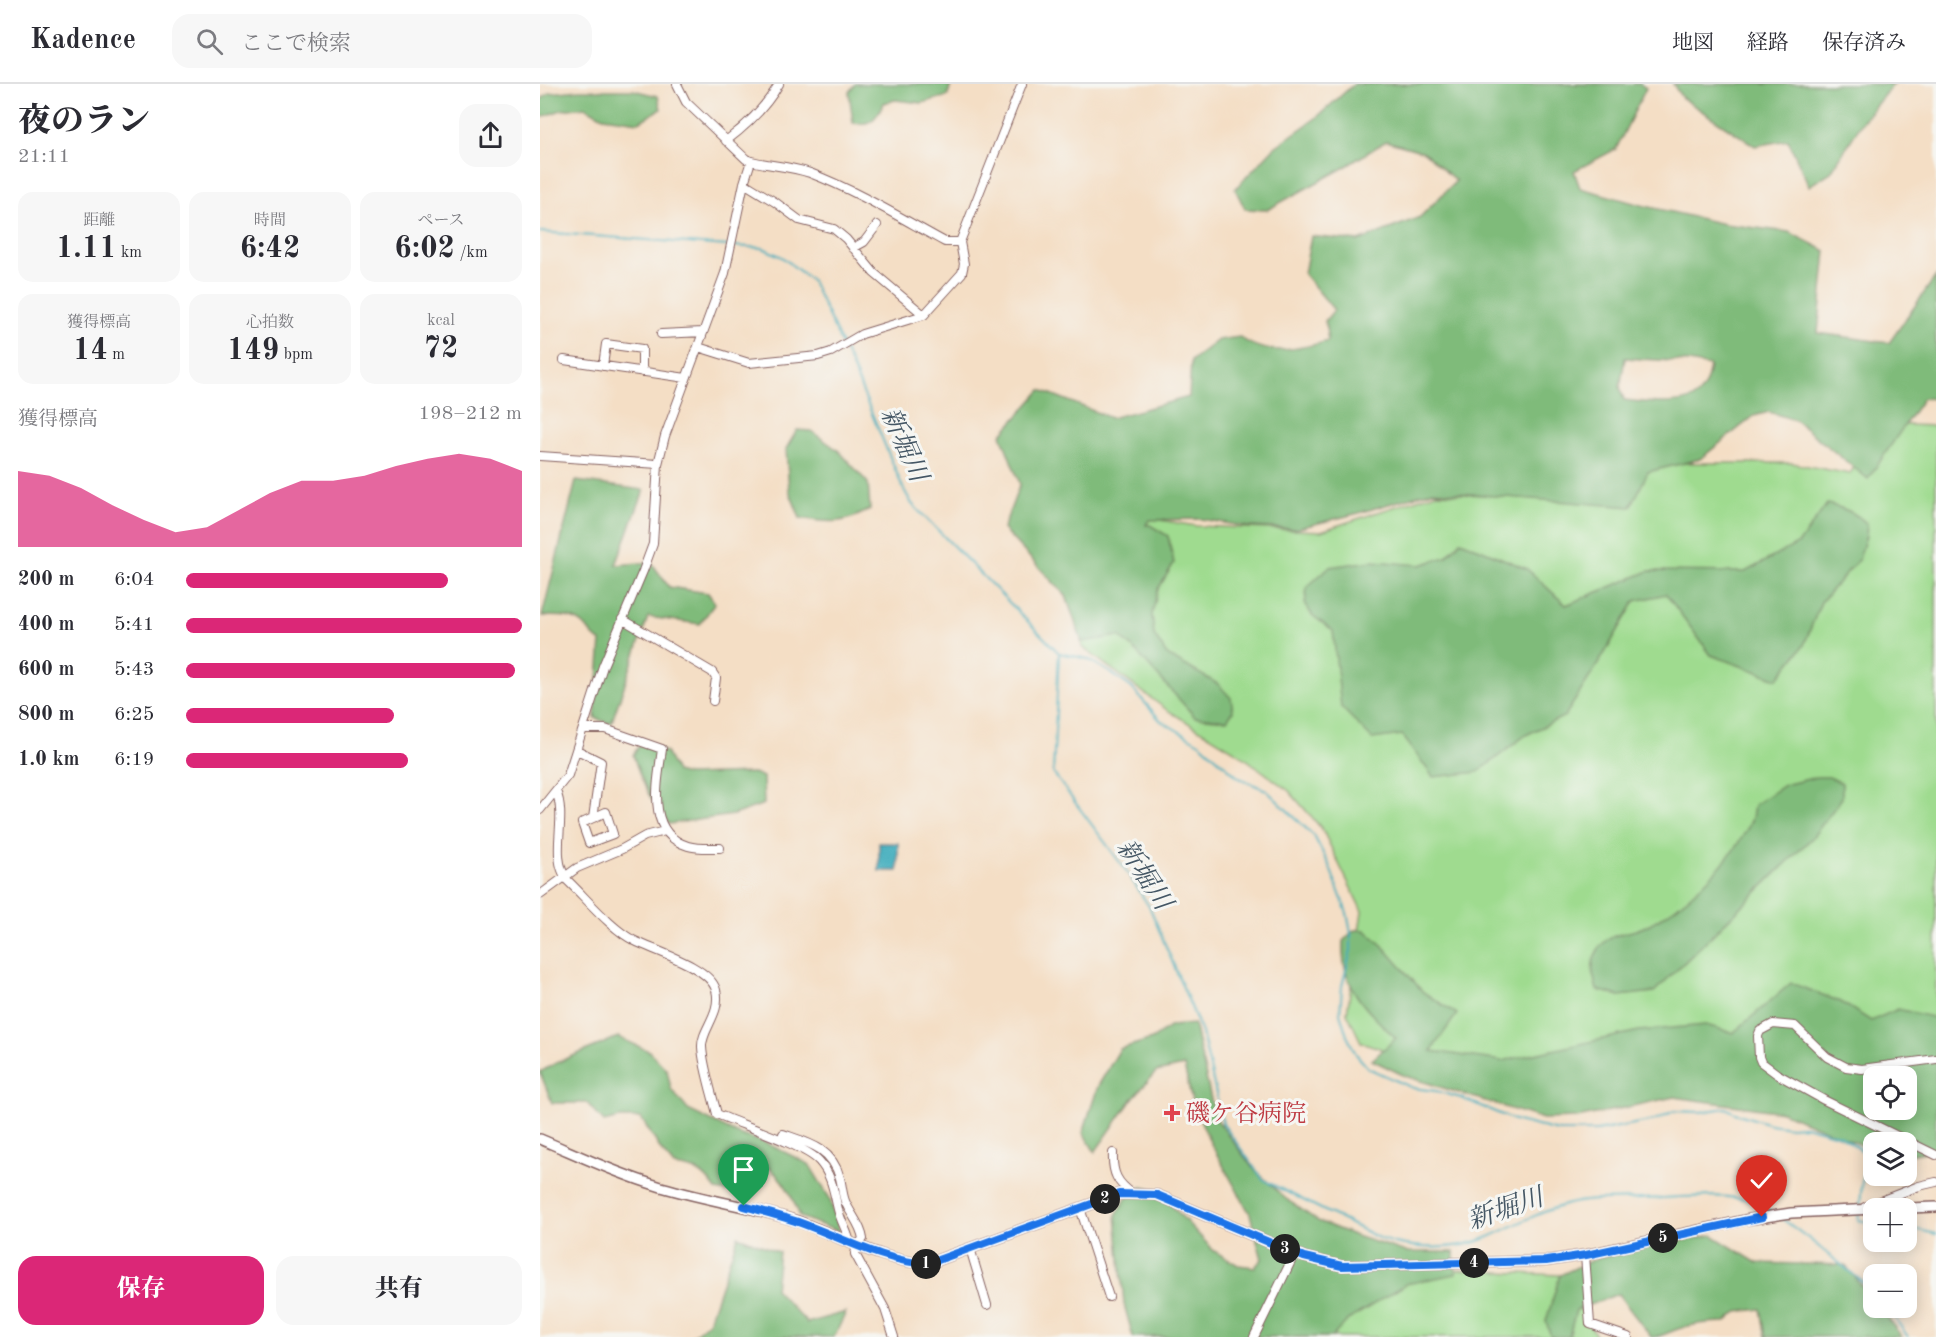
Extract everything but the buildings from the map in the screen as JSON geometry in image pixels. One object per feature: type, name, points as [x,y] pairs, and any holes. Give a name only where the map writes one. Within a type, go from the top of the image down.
[{"type":"street","points":[[677,84],[686,102],[741,155],[751,161],[809,173],[842,187],[945,242],[960,242]]},
{"type":"street","points":[[726,141],[772,95],[779,84]]},
{"type":"street","points":[[698,347],[749,363],[818,356],[831,352],[862,334],[924,315],[962,273],[964,264],[960,242],[1022,84]]},
{"type":"street","points":[[540,810],[568,776],[603,666],[644,571],[653,544],[658,464],[665,436],[725,273],[744,183],[751,161]]},
{"type":"street","points":[[744,183],[799,220],[834,229],[874,273],[924,315]]},
{"type":"street","points":[[853,248],[864,242],[877,225]]},
{"type":"street","points":[[661,334],[703,332]]},
{"type":"street","points":[[603,366],[606,344],[642,349],[642,372]]},
{"type":"street","points":[[564,360],[686,378]]},
{"type":"street","points":[[540,456],[658,464]]},
{"type":"street","points":[[622,619],[712,672],[716,678],[713,701]]},
{"type":"street","points":[[583,729],[605,729],[662,748],[655,797],[665,831],[675,840],[688,846],[720,848]]},
{"type":"street","points":[[577,750],[601,762],[592,818]]},
{"type":"street","points":[[556,791],[560,801],[558,854],[564,877],[621,932],[634,941],[688,965],[710,980],[716,989],[716,1004],[701,1045],[717,1114],[803,1150],[819,1161],[833,1185],[839,1214],[854,1245],[855,1254],[885,1309],[894,1337]]},
{"type":"street","points":[[606,812],[613,834],[589,843],[582,823],[592,818],[606,812]]},
{"type":"street","points":[[540,895],[577,868],[622,849],[645,836],[665,831]]},
{"type":"street","points":[[1936,1059],[1862,1069],[1851,1068],[1827,1057],[1794,1026],[1773,1024],[1760,1031],[1758,1036],[1761,1062],[1777,1074],[1824,1100],[1936,1155]]},
{"type":"street","points":[[783,1134],[823,1150],[833,1160],[851,1215],[861,1228],[863,1239],[854,1245]]},
{"type":"street","points":[[540,1138],[608,1169],[653,1185],[744,1206],[798,1222],[906,1263],[927,1264],[1119,1194],[1157,1195],[1295,1253],[1342,1266],[1546,1261],[1586,1255],[1745,1220],[1791,1213],[1863,1210]]},
{"type":"street","points":[[1113,1153],[1115,1177],[1133,1194]]},
{"type":"street","points":[[1858,1210],[1919,1186],[1936,1182]]},
{"type":"street","points":[[1917,1208],[1936,1207]]},
{"type":"street","points":[[1080,1208],[1109,1297]]},
{"type":"street","points":[[970,1248],[987,1305]]},
{"type":"street","points":[[1254,1337],[1295,1253]]},
{"type":"street","points":[[1586,1255],[1590,1324],[1628,1337]]},
{"type":"green space","points":[[855,84],[951,84],[948,96],[922,103],[895,100],[884,103],[872,120],[859,124],[853,123],[849,92]]},
{"type":"green space","points":[[1354,84],[1640,84],[1646,88],[1616,149],[1574,171],[1580,188],[1724,224],[1789,232],[1826,251],[1818,333],[1889,343],[1936,276],[1936,399],[1923,398],[1868,479],[1795,420],[1769,412],[1754,416],[1700,459],[1648,472],[1631,507],[1432,491],[1295,529],[1248,527],[1201,519],[1149,520],[1146,525],[1168,536],[1174,563],[1158,589],[1152,614],[1154,635],[1167,655],[1218,684],[1231,698],[1233,711],[1227,720],[1195,717],[1133,648],[1119,636],[1082,642],[1066,596],[1003,529],[1020,484],[1001,435],[1041,390],[1111,418],[1189,397],[1191,361],[1218,340],[1240,337],[1250,344],[1271,350],[1294,349],[1328,341],[1325,321],[1334,310],[1304,274],[1311,236],[1359,241],[1420,217],[1456,181],[1424,152],[1386,141],[1345,167],[1267,210],[1245,209],[1235,189],[1275,147],[1316,118]],"holes":[[[1625,358],[1689,362],[1710,366],[1704,386],[1696,396],[1671,403],[1624,400],[1620,387]]]},
{"type":"green space","points":[[1673,84],[1893,84],[1863,121],[1831,172],[1809,186],[1788,140],[1755,146],[1682,98]]},
{"type":"green space","points":[[579,90],[633,90],[658,96],[661,109],[639,122],[603,117],[585,107],[561,110],[540,118],[540,100],[550,93]]},
{"type":"green space","points":[[1879,424],[1936,426],[1936,1044],[1747,1070],[1438,1068],[1361,1042],[1347,1013],[1362,911],[1322,829],[1289,791],[1238,753],[1167,710],[1082,647],[1076,598],[1142,517],[1196,526],[1321,531],[1436,493],[1589,498],[1635,463],[1792,463],[1850,474]]},
{"type":"green space","points":[[797,430],[811,431],[839,451],[868,483],[870,509],[844,520],[820,521],[800,518],[789,490],[786,449]]},
{"type":"green space","points":[[576,481],[644,490],[616,565],[651,562],[669,587],[708,593],[715,603],[700,624],[648,617],[611,724],[595,718],[601,641],[579,621],[564,617],[542,616]]},
{"type":"green space","points":[[1827,504],[1858,516],[1867,524],[1866,536],[1859,559],[1821,602],[1804,645],[1777,679],[1711,655],[1666,594],[1635,601],[1565,716],[1526,735],[1478,772],[1433,777],[1402,735],[1372,739],[1341,707],[1333,631],[1312,615],[1305,604],[1307,587],[1329,567],[1372,561],[1420,565],[1446,557],[1461,541],[1527,569],[1566,605],[1649,571],[1745,572],[1799,543]]},
{"type":"green space","points":[[639,746],[649,746],[666,752],[676,772],[688,775],[754,773],[763,777],[764,804],[733,815],[669,824],[652,800],[639,774],[633,755]]},
{"type":"green space","points":[[1817,777],[1829,777],[1842,783],[1842,798],[1812,838],[1654,992],[1619,996],[1597,990],[1593,965],[1595,955],[1603,944],[1614,936],[1640,929],[1661,918],[1691,895],[1719,868],[1742,838],[1751,821],[1754,805],[1784,785]]},
{"type":"green space","points":[[1354,930],[1365,930],[1382,945],[1423,992],[1457,1014],[1431,1051],[1502,1061],[1639,1031],[1706,1025],[1733,1033],[1791,983],[1841,1002],[1871,1021],[1898,1009],[1936,1018],[1936,1150],[1917,1153],[1917,1132],[1863,1132],[1863,1146],[1782,1112],[1674,1097],[1577,1118],[1543,1119],[1405,1076],[1372,1060],[1396,1038],[1374,1017],[1357,996],[1350,984],[1343,957],[1343,941]]},
{"type":"green space","points":[[1194,1024],[1215,1117],[1252,1167],[1285,1198],[1318,1221],[1406,1252],[1454,1252],[1456,1274],[1406,1284],[1348,1320],[1332,1337],[1133,1337],[1124,1304],[1116,1215],[1129,1194],[1142,1187],[1158,1191],[1214,1251],[1238,1265],[1255,1267],[1262,1259],[1250,1214],[1210,1142],[1192,1101],[1184,1066],[1156,1072],[1133,1098],[1095,1152],[1083,1133],[1098,1086],[1120,1049],[1152,1039],[1171,1026]]},
{"type":"green space","points":[[618,1037],[649,1051],[667,1070],[671,1089],[688,1110],[809,1164],[829,1197],[840,1232],[800,1217],[782,1181],[771,1169],[762,1164],[745,1161],[731,1171],[727,1192],[716,1190],[699,1172],[674,1166],[641,1118],[620,1118],[604,1122],[587,1103],[552,1103],[540,1072]]},
{"type":"green space","points":[[1712,1235],[1757,1263],[1845,1265],[1863,1287],[1863,1318],[1888,1318],[1902,1337],[1766,1337],[1761,1309],[1737,1312],[1726,1322],[1690,1326],[1651,1337],[1618,1294],[1576,1310],[1569,1337],[1551,1337],[1546,1321],[1560,1275],[1599,1257]]},
{"type":"green space","points":[[738,1236],[779,1252],[775,1289],[807,1323],[846,1312],[834,1337],[691,1337],[709,1321]]},
{"type":"green space","points":[[1356,1265],[1560,1275],[1597,1337],[1293,1337]]},
{"type":"water","points":[[879,843],[898,843],[898,871],[879,871]]},
{"type":"waterway","name":"新堀川","points":[[540,232],[728,246]]},
{"type":"waterway","name":"新堀川","points":[[734,246],[763,248],[782,257],[812,281],[912,504],[1059,653]]},
{"type":"waterway","name":"新堀川","points":[[1059,653],[1053,773],[1125,869],[1150,908],[1202,1033],[1223,1124],[1262,1178],[1381,1239],[1421,1247],[1449,1247],[1477,1242],[1545,1211],[1584,1201],[1700,1196],[1730,1197],[1759,1203],[1772,1212]]},
{"type":"waterway","points":[[1059,653],[1088,659],[1132,688],[1161,721],[1201,744],[1239,778],[1266,790],[1314,836],[1329,865],[1347,913],[1351,933],[1351,950],[1342,986],[1340,1013],[1347,1036],[1356,1054],[1368,1068],[1413,1088],[1461,1098],[1517,1121],[1558,1131],[1597,1131],[1655,1120],[1674,1111],[1700,1112],[1726,1108],[1770,1124],[1790,1127],[1805,1126],[1841,1136],[1868,1155],[1863,1171],[1860,1206]]},
{"type":"waterway","points":[[1859,1212],[1858,1220],[1863,1221]]},
{"type":"waterway","name":"新堀川","points":[[1781,1218],[1863,1282]]},
{"type":"waterway","points":[[1917,1230],[1936,1234]]},
{"type":"waterway","name":"新堀川","points":[[1895,1318],[1908,1337]]},
{"type":"place","name":"磯ケ谷病院","points":[[1172,1113]]},
{"type":"route","points":[[744,1206],[798,1222],[906,1263],[927,1264],[1119,1194],[1157,1195],[1304,1257],[1342,1266],[1546,1261],[1586,1255],[1762,1217]]}]
